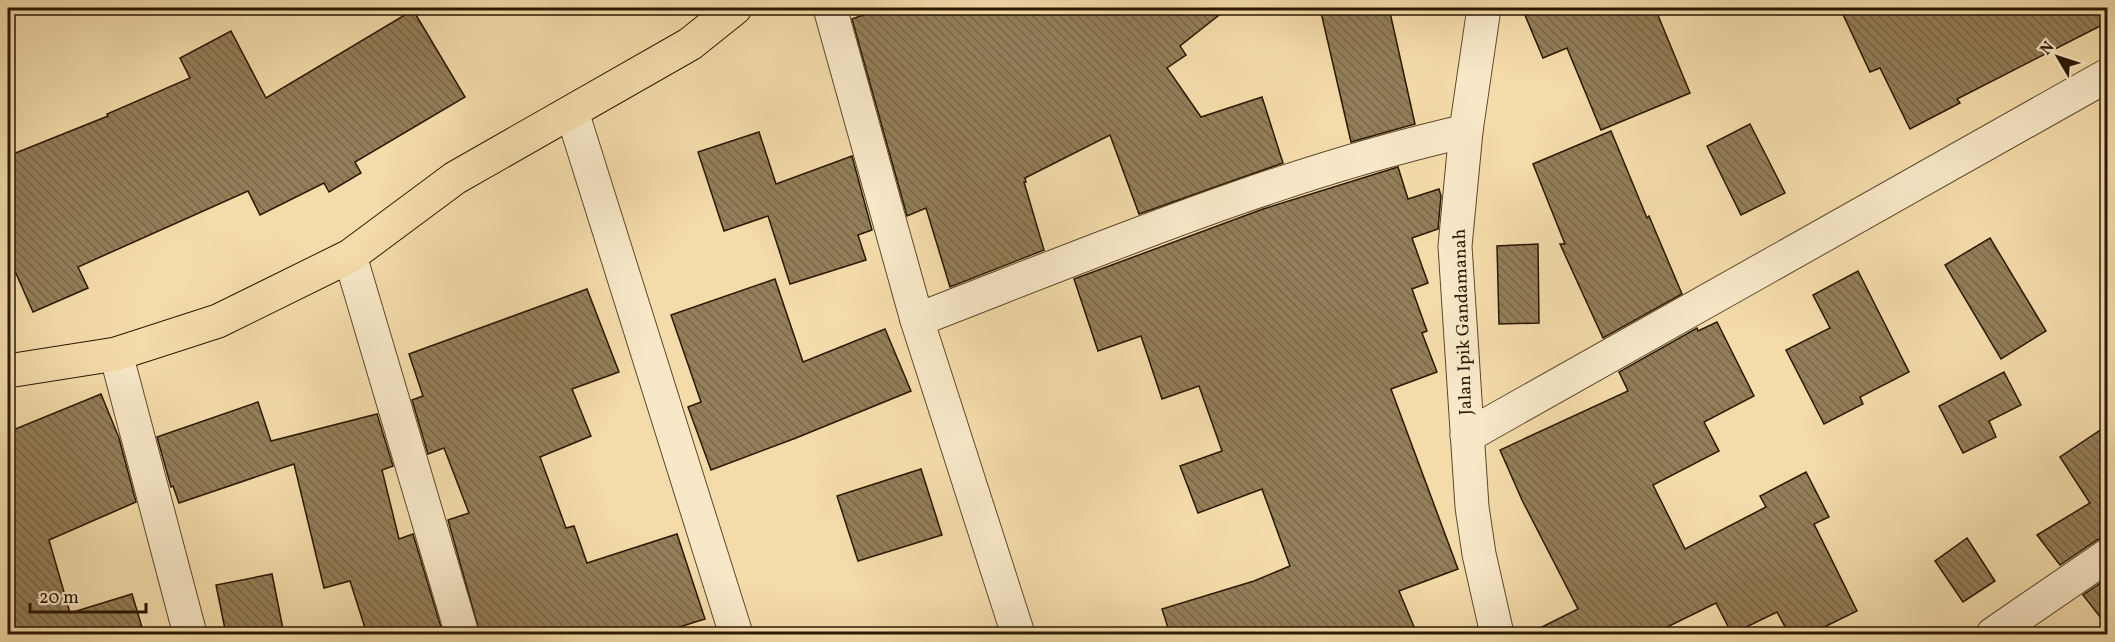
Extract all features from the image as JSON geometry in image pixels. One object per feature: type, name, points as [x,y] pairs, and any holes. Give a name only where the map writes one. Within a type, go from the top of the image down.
[{"type":"main road","points":[[8,371],[116,354],[218,321],[350,256],[455,178],[690,44],[735,8]]},
{"type":"street","points":[[830,8],[917,320],[1018,634]]},
{"type":"street","name":"Jalan Ipik Gandamanah","points":[[1484,8],[1466,131],[1455,246],[1472,507],[1479,554],[1497,634]]},
{"type":"street","points":[[1467,436],[2108,75]]},
{"type":"street","points":[[572,112],[736,634]]},
{"type":"street","points":[[917,320],[1166,224],[1303,175],[1401,146],[1466,131]]},
{"type":"street","points":[[350,256],[462,634]]},
{"type":"street","points":[[116,354],[190,634]]},
{"type":"street","points":[[1993,634],[2108,555]]},
{"type":"building","points":[[882,8],[1228,8],[1180,46],[1186,55],[1167,68],[1201,117],[1262,97],[1283,163],[1139,214],[1110,135],[1025,178],[1026,182],[1024,182],[1044,250],[950,287],[926,208],[907,216],[852,19]]},
{"type":"building","points":[[1320,8],[1389,8],[1415,124],[1351,142]]},
{"type":"building","points":[[1522,8],[1655,8],[1690,93],[1601,130],[1567,48],[1543,58]]},
{"type":"building","points":[[1840,8],[2108,8],[2108,22],[1957,99],[1960,103],[1910,129],[1880,68],[1870,72]]},
{"type":"building","points":[[413,10],[465,97],[355,162],[361,173],[329,192],[324,183],[260,215],[248,191],[78,267],[88,288],[33,312],[8,255],[8,156],[108,116],[107,114],[190,78],[180,58],[231,31],[266,98]]},
{"type":"building","points":[[1750,124],[1785,193],[1741,215],[1707,146]]},
{"type":"building","points":[[1611,131],[1682,294],[1603,338],[1560,244],[1565,244],[1533,164]]},
{"type":"building","points":[[759,132],[776,184],[852,156],[872,230],[858,235],[866,260],[790,284],[768,216],[724,231],[698,152]]},
{"type":"building","points":[[1398,167],[1408,199],[1439,189],[1441,196],[1438,229],[1412,238],[1428,283],[1412,289],[1427,331],[1422,333],[1437,372],[1391,389],[1458,569],[1399,591],[1417,634],[1170,634],[1162,609],[1254,581],[1290,566],[1262,489],[1198,513],[1180,466],[1222,451],[1199,386],[1162,399],[1141,336],[1098,351],[1074,279],[1263,209]]},
{"type":"building","points":[[1990,238],[2046,331],[2001,359],[1945,265]]},
{"type":"building","points":[[1538,244],[1539,323],[1499,324],[1497,246]]},
{"type":"building","points":[[1858,271],[1909,372],[1860,397],[1863,404],[1824,424],[1786,350],[1830,328],[1813,295]]},
{"type":"building","points":[[775,279],[803,362],[885,329],[911,391],[711,470],[688,407],[701,402],[671,315]]},
{"type":"building","points":[[587,289],[619,372],[572,389],[591,436],[540,457],[566,528],[574,526],[587,563],[677,534],[705,619],[657,634],[480,634],[448,520],[469,513],[444,448],[428,454],[412,400],[423,396],[409,354]]},
{"type":"building","points":[[1717,322],[1754,396],[1704,422],[1719,451],[1653,485],[1685,549],[1766,507],[1760,496],[1806,472],[1829,517],[1814,524],[1857,611],[1810,634],[1789,634],[1777,612],[1732,634],[1716,603],[1653,634],[1528,634],[1578,609],[1522,500],[1500,450],[1628,391],[1619,372],[1697,328],[1698,331]]},
{"type":"building","points":[[2004,372],[2021,405],[1989,421],[1996,437],[1963,453],[1939,406]]},
{"type":"building","points":[[101,394],[119,438],[136,502],[49,540],[70,613],[132,594],[144,634],[15,634],[8,609],[8,432]]},
{"type":"building","points":[[258,402],[271,441],[377,414],[393,466],[382,470],[399,539],[413,534],[443,634],[367,634],[350,581],[324,588],[294,464],[179,503],[173,486],[171,487],[157,437]]},
{"type":"building","points":[[2108,425],[2108,536],[2097,540],[2060,565],[2037,535],[2090,503],[2060,457]]},
{"type":"building","points":[[921,469],[942,535],[858,561],[837,496]]},
{"type":"building","points":[[1967,538],[1995,581],[1963,602],[1935,561]]},
{"type":"building","points":[[272,574],[284,634],[226,634],[216,585]]},
{"type":"building","points":[[2108,578],[2108,627],[2083,595]]}]
